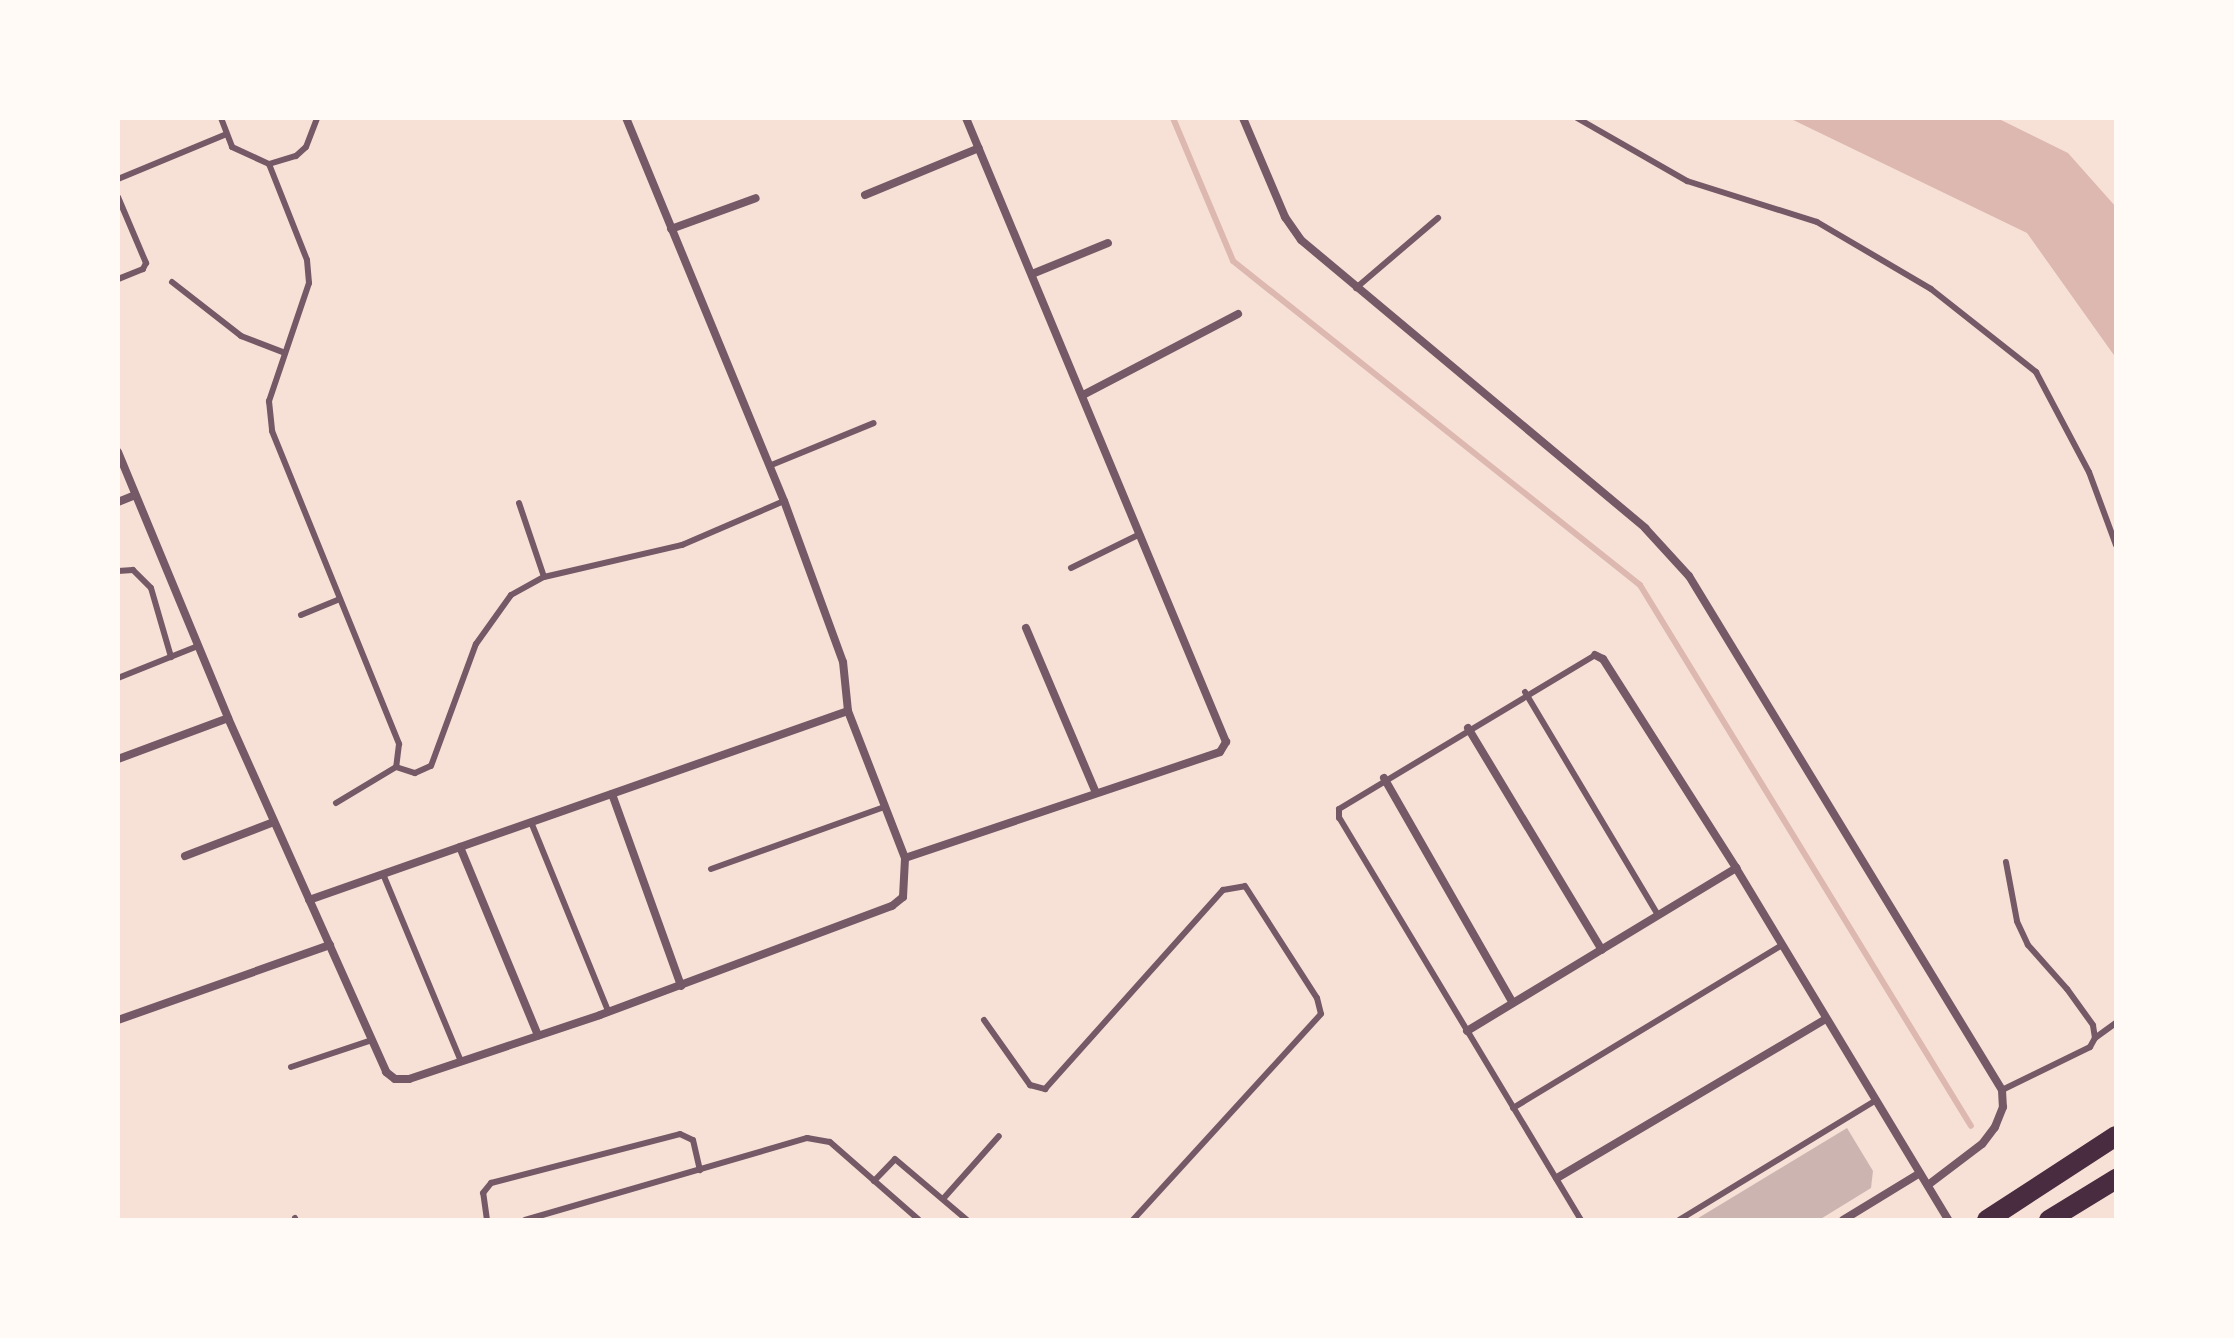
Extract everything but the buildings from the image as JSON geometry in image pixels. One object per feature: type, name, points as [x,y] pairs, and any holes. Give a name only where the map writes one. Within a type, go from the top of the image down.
[{"type":"highway","points":[[1987,1220],[2116,1136]]},
{"type":"highway","points":[[2049,1220],[2116,1179]]},
{"type":"street","points":[[118,452],[228,718],[386,1072],[395,1079],[461,1061],[681,986],[892,906],[905,890],[905,858],[848,711],[843,662],[784,501],[626,118]]},
{"type":"street","points":[[905,858],[1220,752],[1226,742],[966,118]]},
{"type":"street","points":[[1243,118],[1285,217],[1301,240],[1645,528],[1682,567],[2002,1090],[2003,1107],[1995,1127],[1982,1144],[1928,1185]]},
{"type":"street","points":[[865,195],[979,148]]},
{"type":"street","points":[[671,229],[756,198]]},
{"type":"street","points":[[1032,274],[1108,243]]},
{"type":"street","points":[[1083,395],[1238,314]]},
{"type":"street","points":[[118,502],[135,495]]},
{"type":"street","points":[[1026,628],[1096,793]]},
{"type":"street","points":[[1595,655],[1603,659],[1736,868],[1948,1220]]},
{"type":"street","points":[[309,900],[848,711]]},
{"type":"street","points":[[118,759],[228,718]]},
{"type":"street","points":[[1468,728],[1602,950]]},
{"type":"street","points":[[1384,778],[1513,1003]]},
{"type":"street","points":[[612,794],[681,986]]},
{"type":"street","points":[[185,856],[274,822]]},
{"type":"street","points":[[460,847],[538,1035]]},
{"type":"street","points":[[1467,1031],[1736,868]]},
{"type":"street","points":[[118,1020],[330,945]]},
{"type":"street","points":[[1557,1178],[1826,1019]]},
{"type":"street","points":[[1843,1220],[1920,1173]]},
{"type":"lane","points":[[221,118],[224,135],[242,156],[269,164],[296,156],[306,147],[317,118]]},
{"type":"lane","points":[[1577,118],[1687,181],[1817,222],[1943,298],[2036,372],[2089,472],[2116,545]]},
{"type":"lane","points":[[118,179],[224,135]]},
{"type":"lane","points":[[269,164],[307,260],[309,283],[269,401],[272,431],[399,744],[396,767]]},
{"type":"lane","points":[[118,197],[146,263],[143,269],[118,279]]},
{"type":"lane","points":[[1356,288],[1438,218]]},
{"type":"lane","points":[[172,282],[241,336],[285,353]]},
{"type":"lane","points":[[769,466],[874,423]]},
{"type":"lane","points":[[336,803],[396,767],[415,773],[431,766],[487,625],[511,595],[544,577],[682,545],[784,501]]},
{"type":"lane","points":[[519,503],[544,577]]},
{"type":"lane","points":[[1071,568],[1140,534]]},
{"type":"lane","points":[[118,571],[133,570],[151,588],[171,657]]},
{"type":"lane","points":[[301,615],[340,599]]},
{"type":"lane","points":[[118,678],[198,646]]},
{"type":"lane","points":[[1581,1220],[1339,818],[1339,809],[1525,692],[1595,655]]},
{"type":"lane","points":[[1525,692],[1658,915]]},
{"type":"lane","points":[[711,869],[884,807]]},
{"type":"lane","points":[[531,822],[608,1011]]},
{"type":"lane","points":[[2006,862],[2017,921],[2028,945],[2076,1001],[2093,1025],[2095,1038]]},
{"type":"lane","points":[[383,874],[461,1061]]},
{"type":"lane","points":[[984,1020],[1030,1085],[1045,1089],[1223,890],[1245,886],[1317,998],[1321,1014],[1133,1220]]},
{"type":"lane","points":[[1513,1108],[1782,945]]},
{"type":"lane","points":[[2002,1090],[2090,1047],[2095,1038],[2116,1023]]},
{"type":"lane","points":[[291,1067],[372,1040]]},
{"type":"lane","points":[[1679,1220],[1875,1101]]},
{"type":"lane","points":[[487,1220],[483,1193],[491,1183],[680,1134],[693,1140],[700,1170]]},
{"type":"lane","points":[[943,1199],[999,1136]]},
{"type":"lane","points":[[525,1220],[818,1139],[830,1142],[919,1220]]},
{"type":"lane","points":[[874,1181],[895,1159],[967,1220]]},
{"type":"shaded area","points":[[1789,118],[1997,118],[2068,153],[2116,207],[2116,358],[2027,233]]},
{"type":"waterway","points":[[1173,118],[1233,261],[1640,585],[1971,1126]]}]
